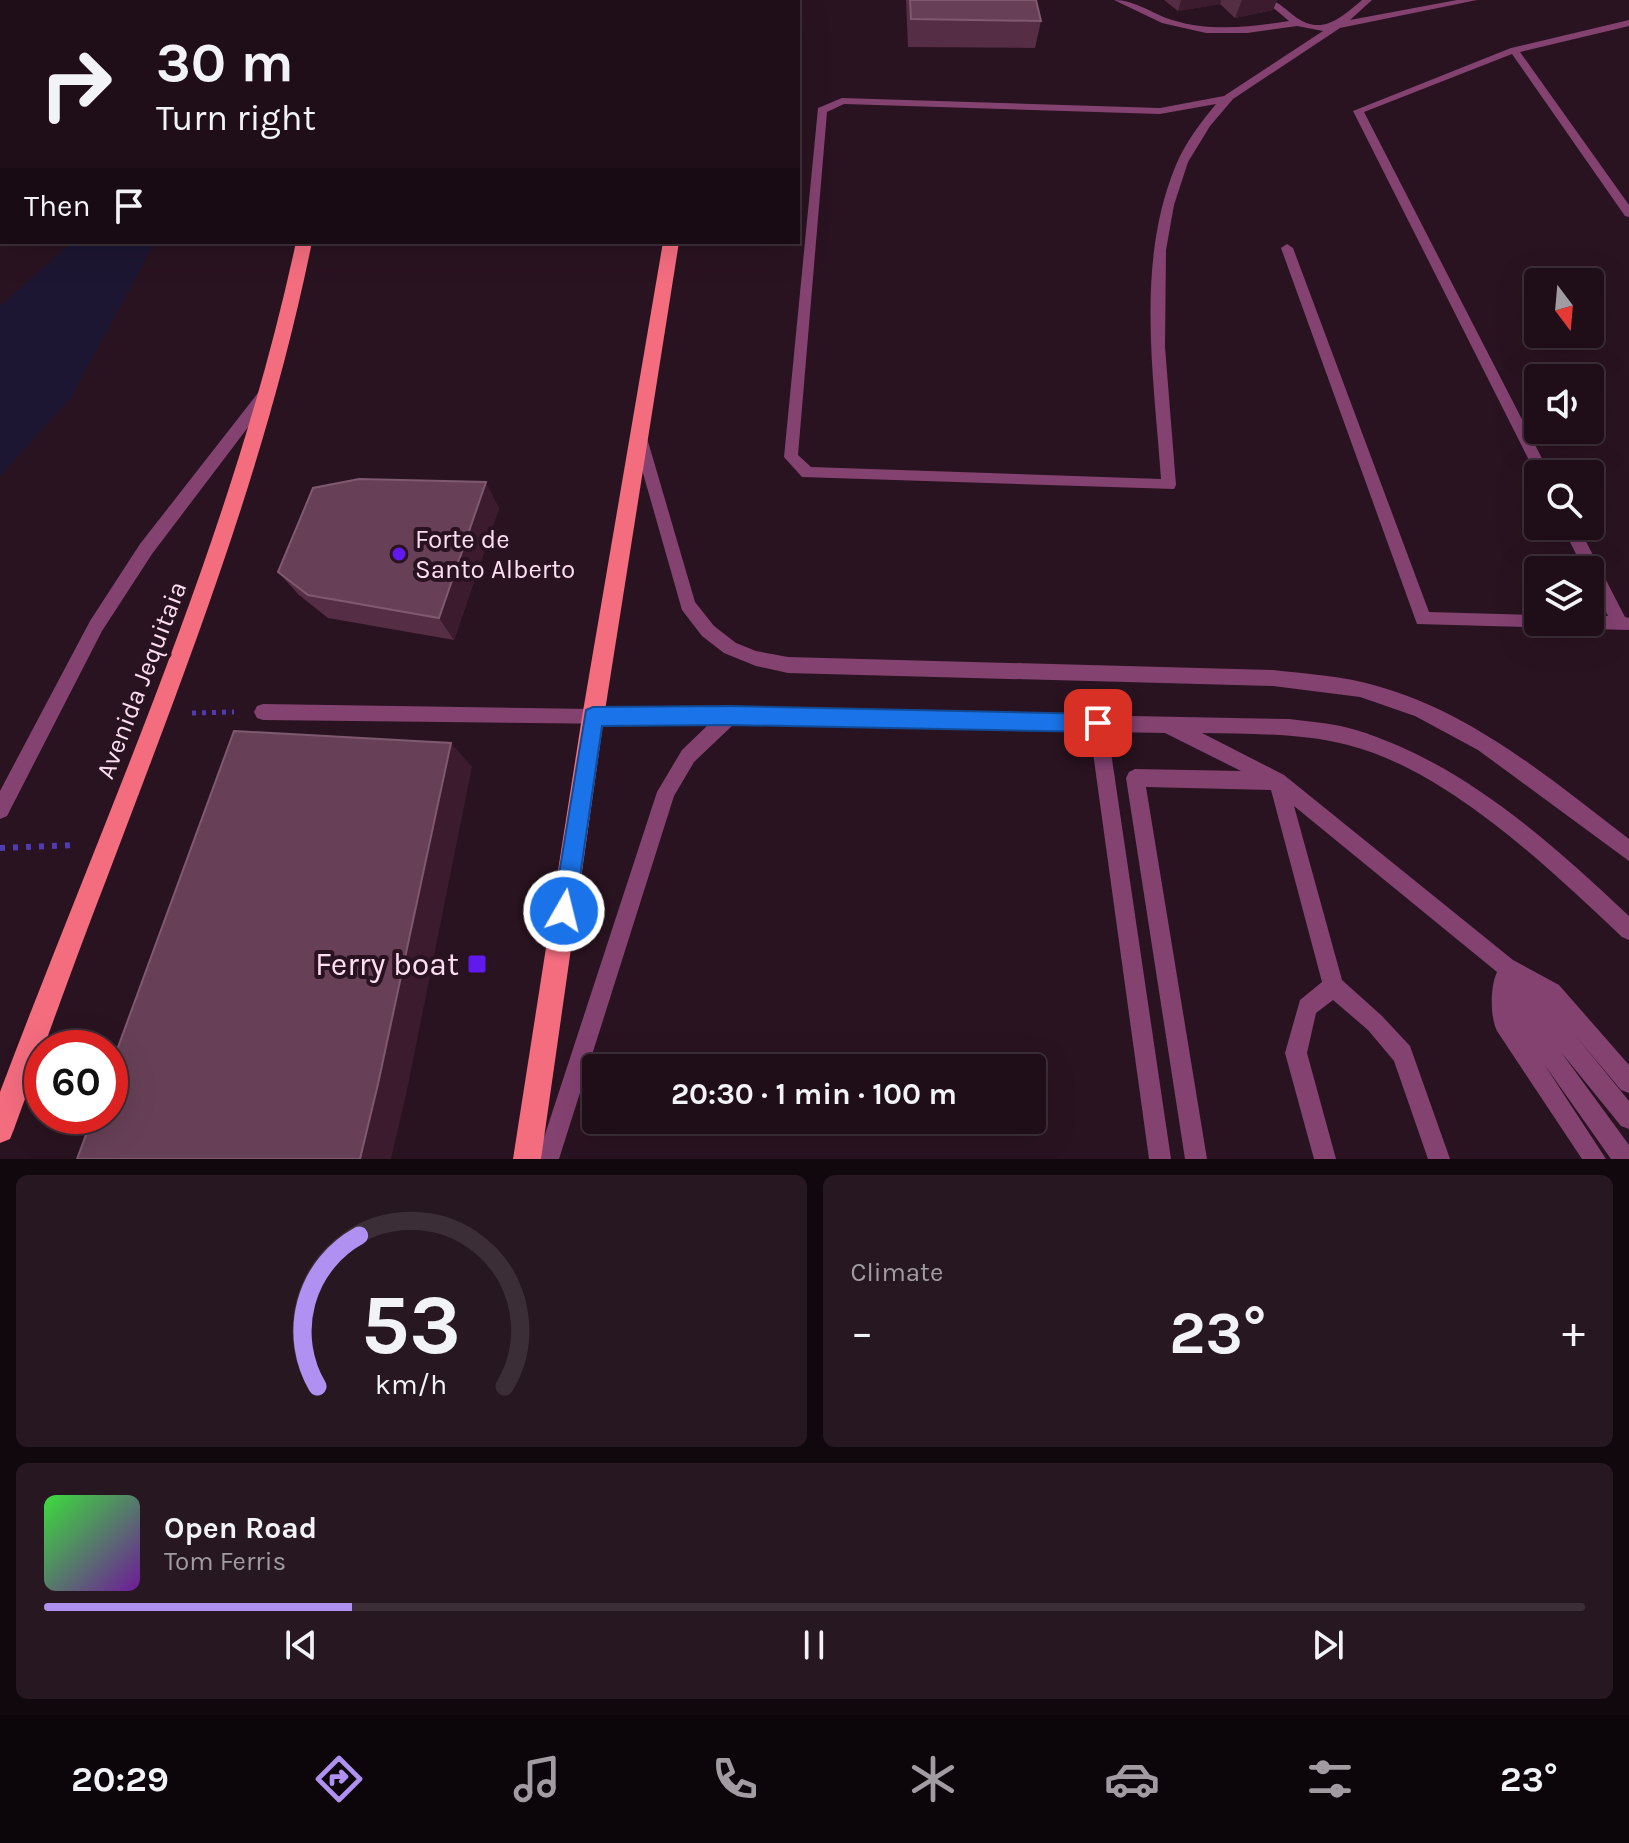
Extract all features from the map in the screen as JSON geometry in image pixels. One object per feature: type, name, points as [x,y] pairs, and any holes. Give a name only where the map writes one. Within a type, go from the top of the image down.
[{"type":"main road","name":"Avenida Jequitaia","points":[[0,1129],[214,568],[269,389],[295,291],[304,244]]},
{"type":"main road","points":[[527,1159],[593,717],[671,244]]},
{"type":"lane","points":[[1119,0],[1163,22],[1187,29],[1246,31],[1297,23],[1323,28],[1339,27],[1472,0]]},
{"type":"lane","points":[[1269,0],[1297,23]]},
{"type":"lane","points":[[1352,0],[1424,9]]},
{"type":"lane","points":[[1226,99],[1160,111],[842,101],[822,110],[791,457],[807,473],[1169,485],[1156,274],[1164,218],[1179,167],[1195,139],[1226,99],[1374,3]]},
{"type":"lane","points":[[1536,460],[1358,111],[1514,50],[1629,23]]},
{"type":"lane","points":[[1514,50],[1629,213]]},
{"type":"lane","points":[[1287,248],[1423,619],[1524,622]]},
{"type":"lane","points":[[0,810],[96,626],[146,549],[269,389]]},
{"type":"lane","points":[[639,431],[688,605],[703,628],[723,645],[751,659],[788,665],[1273,678],[1332,685],[1386,697],[1460,731],[1506,759],[1629,851]]},
{"type":"lane","points":[[1578,540],[1624,624]]},
{"type":"lane","points":[[1604,623],[1624,624]]},
{"type":"lane","points":[[263,712],[730,716],[1289,727],[1359,739],[1431,770],[1494,809],[1629,930]]},
{"type":"lane","points":[[548,1159],[666,792],[688,756],[730,716]]},
{"type":"lane","points":[[1098,723],[1160,1159]]},
{"type":"lane","points":[[1166,724],[1278,781],[1504,965],[1552,992],[1629,1082]]},
{"type":"lane","points":[[1196,1159],[1135,778],[1278,781]]},
{"type":"lane","points":[[1278,781],[1333,986],[1375,1023],[1402,1054],[1439,1159]]},
{"type":"lane","points":[[1504,965],[1629,1118]]},
{"type":"lane","points":[[1504,965],[1504,1024],[1595,1159]]},
{"type":"lane","points":[[1504,965],[1521,1014],[1625,1159]]},
{"type":"lane","points":[[1325,1159],[1296,1053],[1307,1007],[1333,986]]},
{"type":"path","points":[[159,713],[263,712]]},
{"type":"path","points":[[0,848],[108,843]]},
{"type":"shaded area","points":[[70,244],[154,244],[70,399],[0,476],[0,306]]},
{"type":"building","points":[[910,0],[1036,0],[1041,21],[911,19]]},
{"type":"building","name":"Forte de Santo Alberto","points":[[359,479],[486,482],[439,618],[308,595],[278,572],[313,488]]},
{"type":"building","points":[[234,731],[451,743],[360,1159],[77,1159],[86,1134],[128,1134],[128,1030],[124,1030]]},
{"type":"place","name":"Forte de Santo Alberto","points":[[399,554]]},
{"type":"place","name":"Ferry boat","points":[[477,964]]},
{"type":"route","points":[[564,911],[593,717],[730,716],[1098,723]]}]
